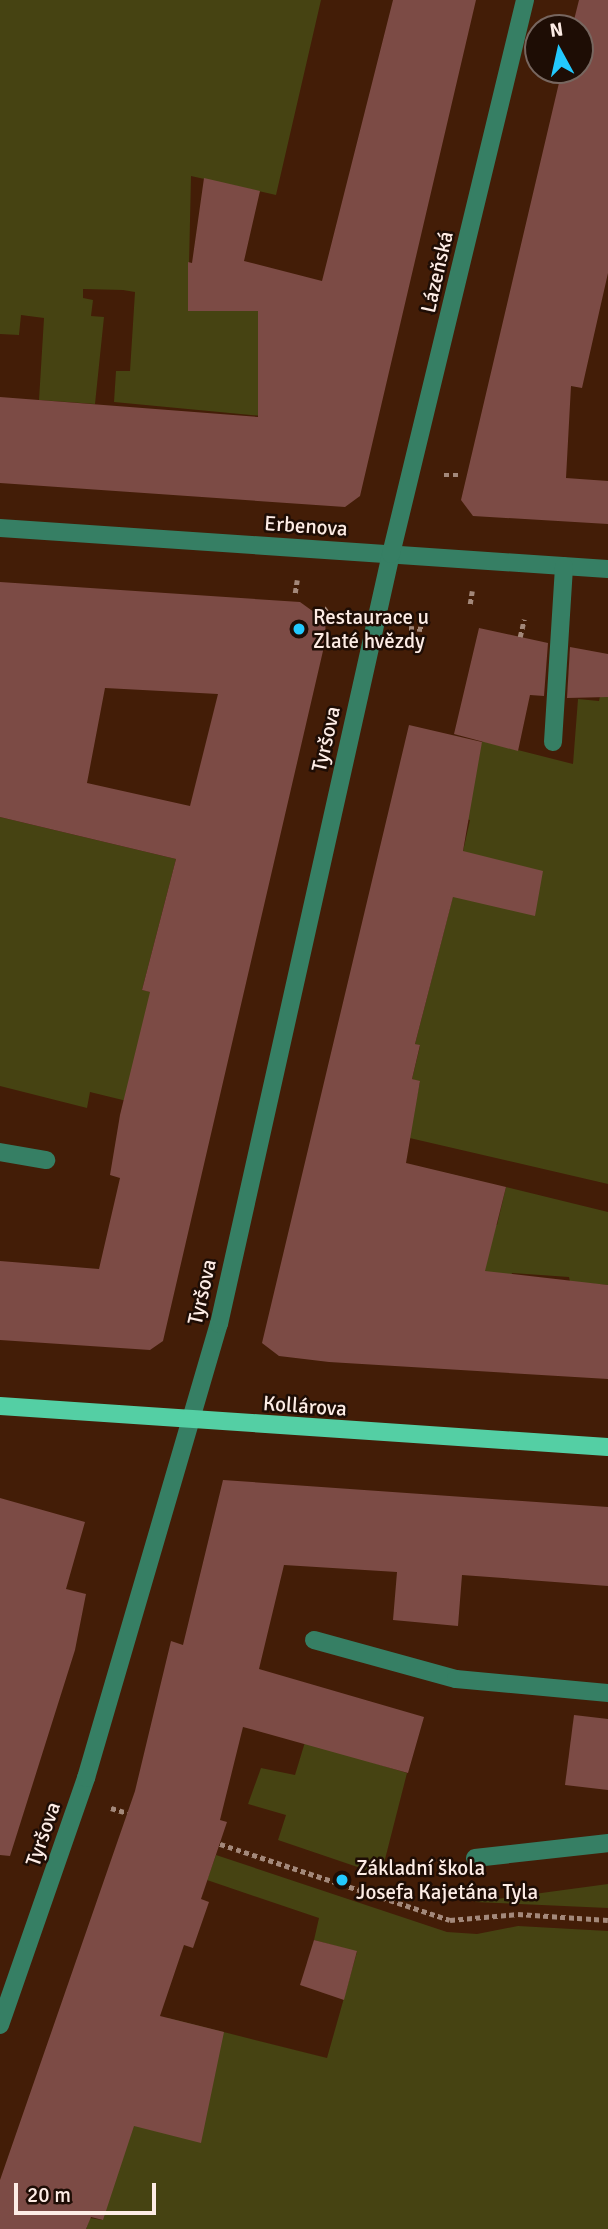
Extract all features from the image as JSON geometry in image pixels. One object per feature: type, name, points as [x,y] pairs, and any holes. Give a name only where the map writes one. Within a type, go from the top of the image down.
[{"type":"main road","name":"Kollárova","points":[[0,1406],[608,1447]]},
{"type":"street","name":"Lázeňská","points":[[391,554],[525,0]]},
{"type":"street","name":"Erbenova","points":[[0,528],[608,569]]},
{"type":"street","name":"Tyršova","points":[[0,2025],[86,1778],[219,1324],[391,554]]},
{"type":"street","points":[[553,742],[564,566]]},
{"type":"street","points":[[0,1152],[46,1160]]},
{"type":"street","points":[[314,1640],[456,1679],[608,1693]]},
{"type":"street","points":[[475,1858],[608,1843]]},
{"type":"path","points":[[319,614],[327,608]]},
{"type":"path","points":[[107,1807],[127,1813]]},
{"type":"path","points":[[220,1843],[450,1920],[518,1914],[608,1920]]},
{"type":"shaded area","points":[[0,0],[321,0],[276,195],[191,176],[188,311],[273,281],[258,338],[258,396],[273,417],[114,402],[116,371],[130,371],[135,292],[123,290],[83,289],[83,298],[93,300],[91,316],[104,317],[95,404],[39,400],[44,318],[21,315],[19,335],[0,334]]},
{"type":"shaded area","points":[[600,696],[608,697],[608,1184],[401,1136],[413,1114],[420,1082],[412,1079],[420,1046],[415,1044],[470,820],[460,818],[482,741],[573,764],[578,699],[599,701]]},
{"type":"shaded area","points":[[0,817],[176,859],[142,990],[151,992],[135,1103],[90,1092],[87,1108],[0,1086]]},
{"type":"shaded area","points":[[406,1164],[463,1177],[455,1215],[497,1225],[506,1187],[608,1212],[608,1285],[570,1282],[569,1277],[512,1273],[511,1278],[387,1254]]},
{"type":"shaded area","points":[[305,1742],[407,1773],[381,1875],[278,1840],[286,1815],[248,1804],[261,1768],[295,1775]]},
{"type":"shaded area","points":[[216,1855],[447,1932],[477,1934],[518,1926],[608,1931],[608,2229],[86,2229],[90,2218],[102,2220],[168,2018],[327,2058],[357,1952],[314,1940],[319,1918],[207,1880]]},
{"type":"shaded area","points":[[608,1884],[608,1908],[474,1902]]},
{"type":"building","points":[[393,0],[476,0],[360,496],[345,507],[0,483],[0,397],[258,417],[258,311],[188,311],[188,262],[192,263],[204,178],[260,191],[244,261],[322,281]]},
{"type":"building","points":[[579,0],[608,0],[608,273],[582,388],[571,386],[566,478],[608,481],[608,524],[473,516],[461,500],[559,84],[594,84],[594,14],[576,14]]},
{"type":"building","points":[[0,582],[300,602],[325,620],[326,638],[163,1341],[150,1350],[0,1340],[0,1261],[99,1269],[120,1178],[110,1175],[120,1115],[150,992],[142,990],[176,859],[0,817]],"holes":[[[105,688],[218,694],[190,806],[87,783]]]},
{"type":"building","points":[[479,628],[548,643],[544,696],[530,695],[518,751],[454,734]]},
{"type":"building","points":[[570,647],[608,654],[608,697],[567,698]]},
{"type":"building","points":[[409,725],[482,742],[463,851],[543,871],[535,916],[453,897],[415,1044],[420,1045],[412,1079],[420,1081],[406,1163],[506,1187],[485,1271],[608,1285],[608,1379],[329,1362],[279,1356],[262,1343]]},
{"type":"building","points":[[223,1480],[608,1507],[608,1586],[462,1575],[458,1626],[393,1620],[397,1572],[284,1565],[259,1669],[424,1717],[408,1773],[243,1727],[220,1820],[227,1822],[201,1899],[209,1902],[193,1948],[184,1945],[160,2016],[224,2032],[201,2143],[134,2126],[103,2220],[91,2217],[86,2229],[0,2229],[0,2180],[135,1791],[171,1641],[183,1645]]},
{"type":"building","points":[[0,1498],[85,1522],[66,1589],[86,1594],[75,1650],[10,1856],[0,1855]]},
{"type":"building","points":[[574,1715],[608,1719],[608,1790],[565,1785]]},
{"type":"building","points":[[314,1940],[357,1951],[344,2000],[300,1985]]},
{"type":"place","name":"Restaurace u Zlaté hvězdy","points":[[299,629]]},
{"type":"place","name":"Základní škola Josefa Kajetána Tyla","points":[[342,1880]]}]
